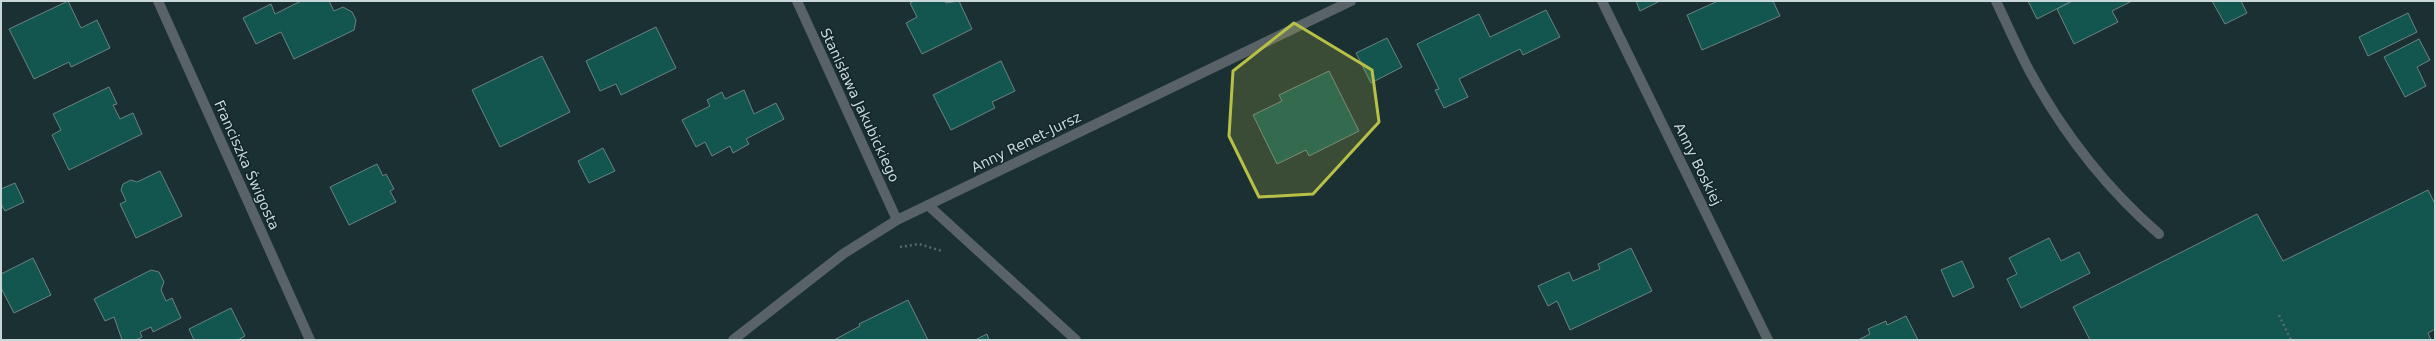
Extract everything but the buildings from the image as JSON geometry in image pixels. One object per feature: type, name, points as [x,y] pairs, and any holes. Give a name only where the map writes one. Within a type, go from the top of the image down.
[{"type":"street","name":"Franciszka Świgosta","points":[[158,1],[310,340]]},
{"type":"street","name":"Stanisława Jakubickiego","points":[[797,1],[897,220]]},
{"type":"street","name":"Anny Renet-Jursz","points":[[733,340],[843,254],[897,220],[929,206],[1351,1]]},
{"type":"street","name":"Anny Boskiej","points":[[1602,1],[1768,340]]},
{"type":"street","points":[[1996,1],[2029,70],[2079,148],[2127,206],[2159,234]]},
{"type":"street","points":[[929,206],[1076,340]]},
{"type":"path","points":[[894,248],[919,244],[944,252]]},
{"type":"path","points":[[2279,315],[2291,340]]},
{"type":"highlighted area","points":[[1294,23],[1372,70],[1379,122],[1313,194],[1259,197],[1229,136],[1233,71]]}]
